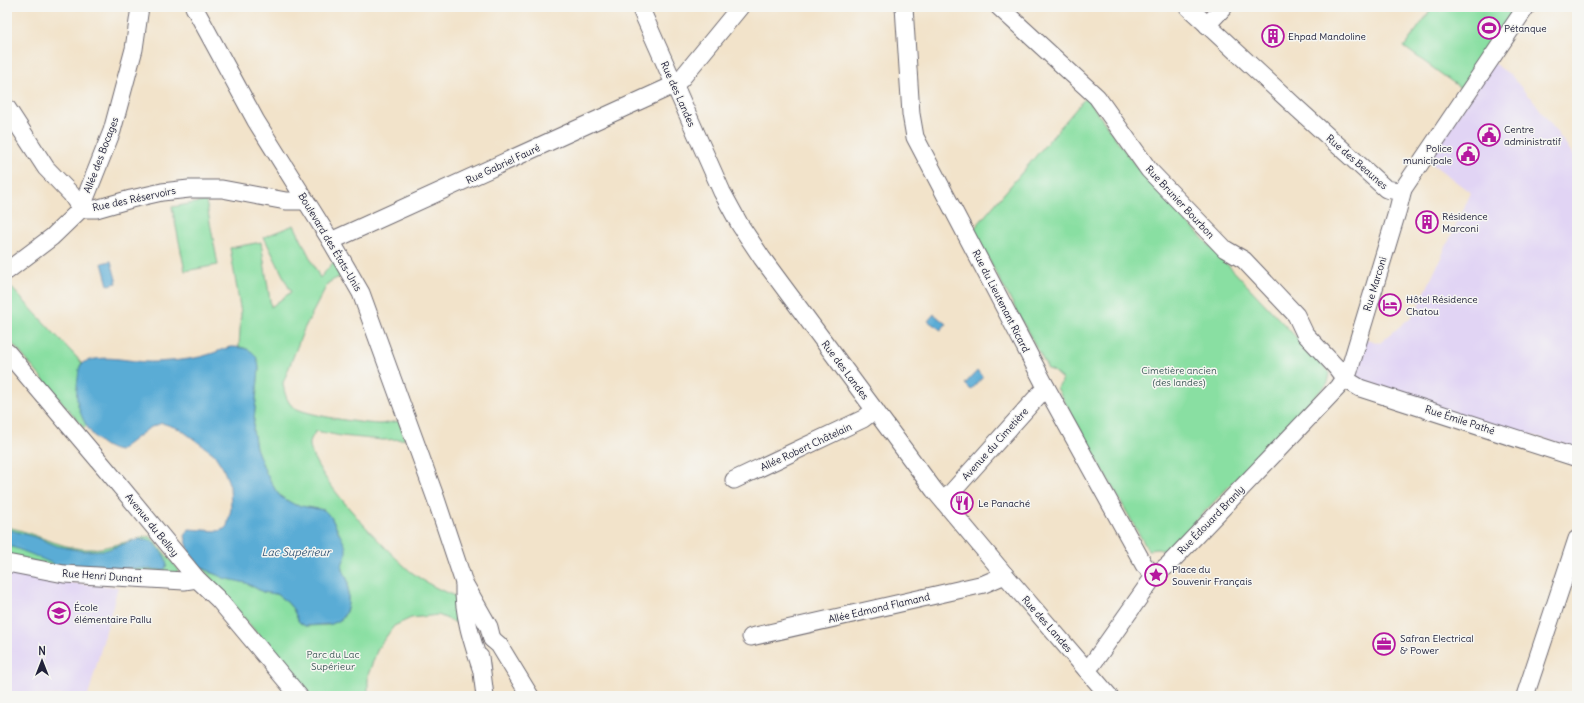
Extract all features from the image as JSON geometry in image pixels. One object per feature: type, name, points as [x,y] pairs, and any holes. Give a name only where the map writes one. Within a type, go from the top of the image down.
[{"type":"street","name":"Allée des Bocages","points":[[7,271],[52,237],[81,209],[112,130],[134,49],[140,7]]},
{"type":"street","name":"Boulevard des États-Unis","points":[[194,7],[256,121],[331,241],[361,293],[433,492],[464,583],[489,627],[490,639],[482,646],[480,654],[485,696]]},
{"type":"street","name":"Rue des Landes","points":[[640,7],[722,192],[740,225],[762,258],[944,501],[1005,575],[1109,696]]},
{"type":"street","points":[[674,85],[681,79],[740,7]]},
{"type":"street","name":"Rue du Lieutenant Ricard","points":[[904,7],[911,114],[915,137],[1046,387],[1144,565],[1156,575]]},
{"type":"street","name":"Rue Brunier Bourbon","points":[[999,7],[1097,97],[1149,170],[1224,249],[1244,260],[1296,315],[1305,334],[1336,367],[1345,379]]},
{"type":"street","name":"Rue des Beaunes","points":[[1188,7],[1386,189],[1398,191],[1403,188],[1526,7]]},
{"type":"street","points":[[1207,25],[1224,7]]},
{"type":"street","name":"Rue Gabriel Fauré","points":[[331,241],[674,85]]},
{"type":"street","points":[[7,108],[46,168],[71,194],[81,209]]},
{"type":"street","name":"Rue Marconi","points":[[1345,379],[1349,371],[1403,188]]},
{"type":"street","name":"Rue des Réservoirs","points":[[81,209],[96,209],[162,192],[189,189],[222,189],[286,201],[305,201]]},
{"type":"street","name":"Avenue du Belloy","points":[[7,352],[106,468],[197,579],[218,600],[299,696]]},
{"type":"street","name":"Rue Émile Pathé","points":[[1345,379],[1360,388],[1577,458]]},
{"type":"street","name":"Rue Édouard Branly","points":[[1086,668],[1093,663],[1156,575],[1345,379]]},
{"type":"street","name":"Avenue du Cimetière","points":[[944,501],[1046,387]]},
{"type":"street","name":"Allée Robert Châtelain","points":[[734,480],[863,420],[875,410]]},
{"type":"street","points":[[1525,696],[1577,539]]},
{"type":"street","name":"Rue Henri Dunant","points":[[7,563],[64,574],[184,581],[197,579]]},
{"type":"street","name":"Allée Edmond Flamand","points":[[752,637],[984,584],[1005,575]]},
{"type":"street","name":"Boulevard des États-Unis","points":[[464,583],[464,602],[469,632],[481,668]]},
{"type":"street","points":[[469,632],[474,639],[479,641],[490,639],[499,645],[530,696]]},
{"type":"shaded area","points":[[1493,63],[1511,75],[1529,97],[1531,97],[1577,160],[1577,448],[1360,387],[1348,378],[1362,338],[1380,343],[1412,316],[1419,305],[1471,193],[1427,160]]},
{"type":"shaded area","name":"École élémentaire Pallu","points":[[7,572],[64,582],[118,587],[88,696],[7,696]]},
{"type":"green space","points":[[1433,7],[1510,7],[1515,11],[1462,89],[1404,47]]},
{"type":"green space","name":"Cimetière ancien (des landes)","points":[[1086,97],[1140,172],[1330,373],[1328,383],[1167,551],[1157,549],[1148,550],[1057,388],[1062,382],[1062,379],[1052,370],[1048,369],[973,230]]},
{"type":"green space","points":[[206,201],[218,265],[185,271],[172,207]]},
{"type":"green space","name":"Parc du Lac Supérieur","points":[[294,225],[320,278],[336,259],[345,276],[328,283],[304,329],[283,383],[287,398],[292,406],[308,413],[321,416],[373,424],[399,421],[405,439],[383,440],[341,436],[316,431],[310,442],[313,455],[321,471],[351,510],[399,561],[415,575],[455,596],[462,625],[438,615],[411,618],[394,626],[378,648],[368,675],[368,696],[310,696],[201,567],[212,573],[246,583],[263,592],[276,594],[287,602],[293,609],[299,622],[305,626],[329,625],[342,619],[346,612],[348,604],[348,581],[343,570],[339,533],[331,517],[324,510],[295,505],[281,497],[266,473],[256,448],[253,430],[259,369],[253,354],[247,349],[239,347],[241,313],[230,248],[261,242],[271,307],[291,292],[264,237]]},
{"type":"green space","points":[[7,283],[82,363],[80,366],[78,405],[87,425],[84,428],[7,337]]},
{"type":"green space","points":[[7,527],[74,548],[84,549],[100,548],[150,536],[178,569],[177,574],[50,565],[7,555]]},
{"type":"water","points":[[111,261],[117,283],[108,285],[102,263]]},
{"type":"water","points":[[934,314],[946,324],[941,330],[928,321]]},
{"type":"water","name":"Lac Supérieur","points":[[230,347],[242,348],[250,351],[254,354],[258,363],[259,369],[253,430],[256,448],[266,473],[276,491],[281,497],[295,505],[324,510],[331,517],[346,547],[346,555],[342,565],[348,581],[348,604],[345,614],[340,620],[332,624],[305,626],[299,622],[293,609],[287,602],[276,594],[263,592],[246,583],[223,578],[201,567],[189,552],[185,536],[189,529],[218,531],[227,526],[231,509],[230,486],[223,468],[214,454],[180,429],[162,423],[149,428],[119,451],[111,449],[97,439],[86,425],[82,417],[77,400],[77,392],[79,369],[84,362],[102,358],[146,362],[181,360],[201,357]]},
{"type":"water","points":[[977,371],[983,377],[971,390],[965,384]]},
{"type":"water","points":[[7,529],[38,538],[57,546],[83,551],[106,550],[139,539],[152,541],[163,554],[166,565],[165,569],[161,570],[130,568],[113,569],[56,565],[7,545]]},
{"type":"place","name":"Pétanque","points":[[1489,28]]},
{"type":"place","name":"Ehpad Mandoline","points":[[1273,36]]},
{"type":"place","name":"Centre administratif","points":[[1489,135]]},
{"type":"place","name":"Police municipale","points":[[1468,154]]},
{"type":"place","name":"Résidence Marconi","points":[[1427,222]]},
{"type":"place","name":"Hôtel Résidence Chatou","points":[[1390,305]]},
{"type":"place","name":"Le Panaché","points":[[962,503]]},
{"type":"place","name":"Place du Souvenir Français","points":[[1156,575]]},
{"type":"place","name":"École élémentaire Pallu","points":[[59,613]]},
{"type":"place","name":"Safran Electrical & Power","points":[[1384,644]]}]
